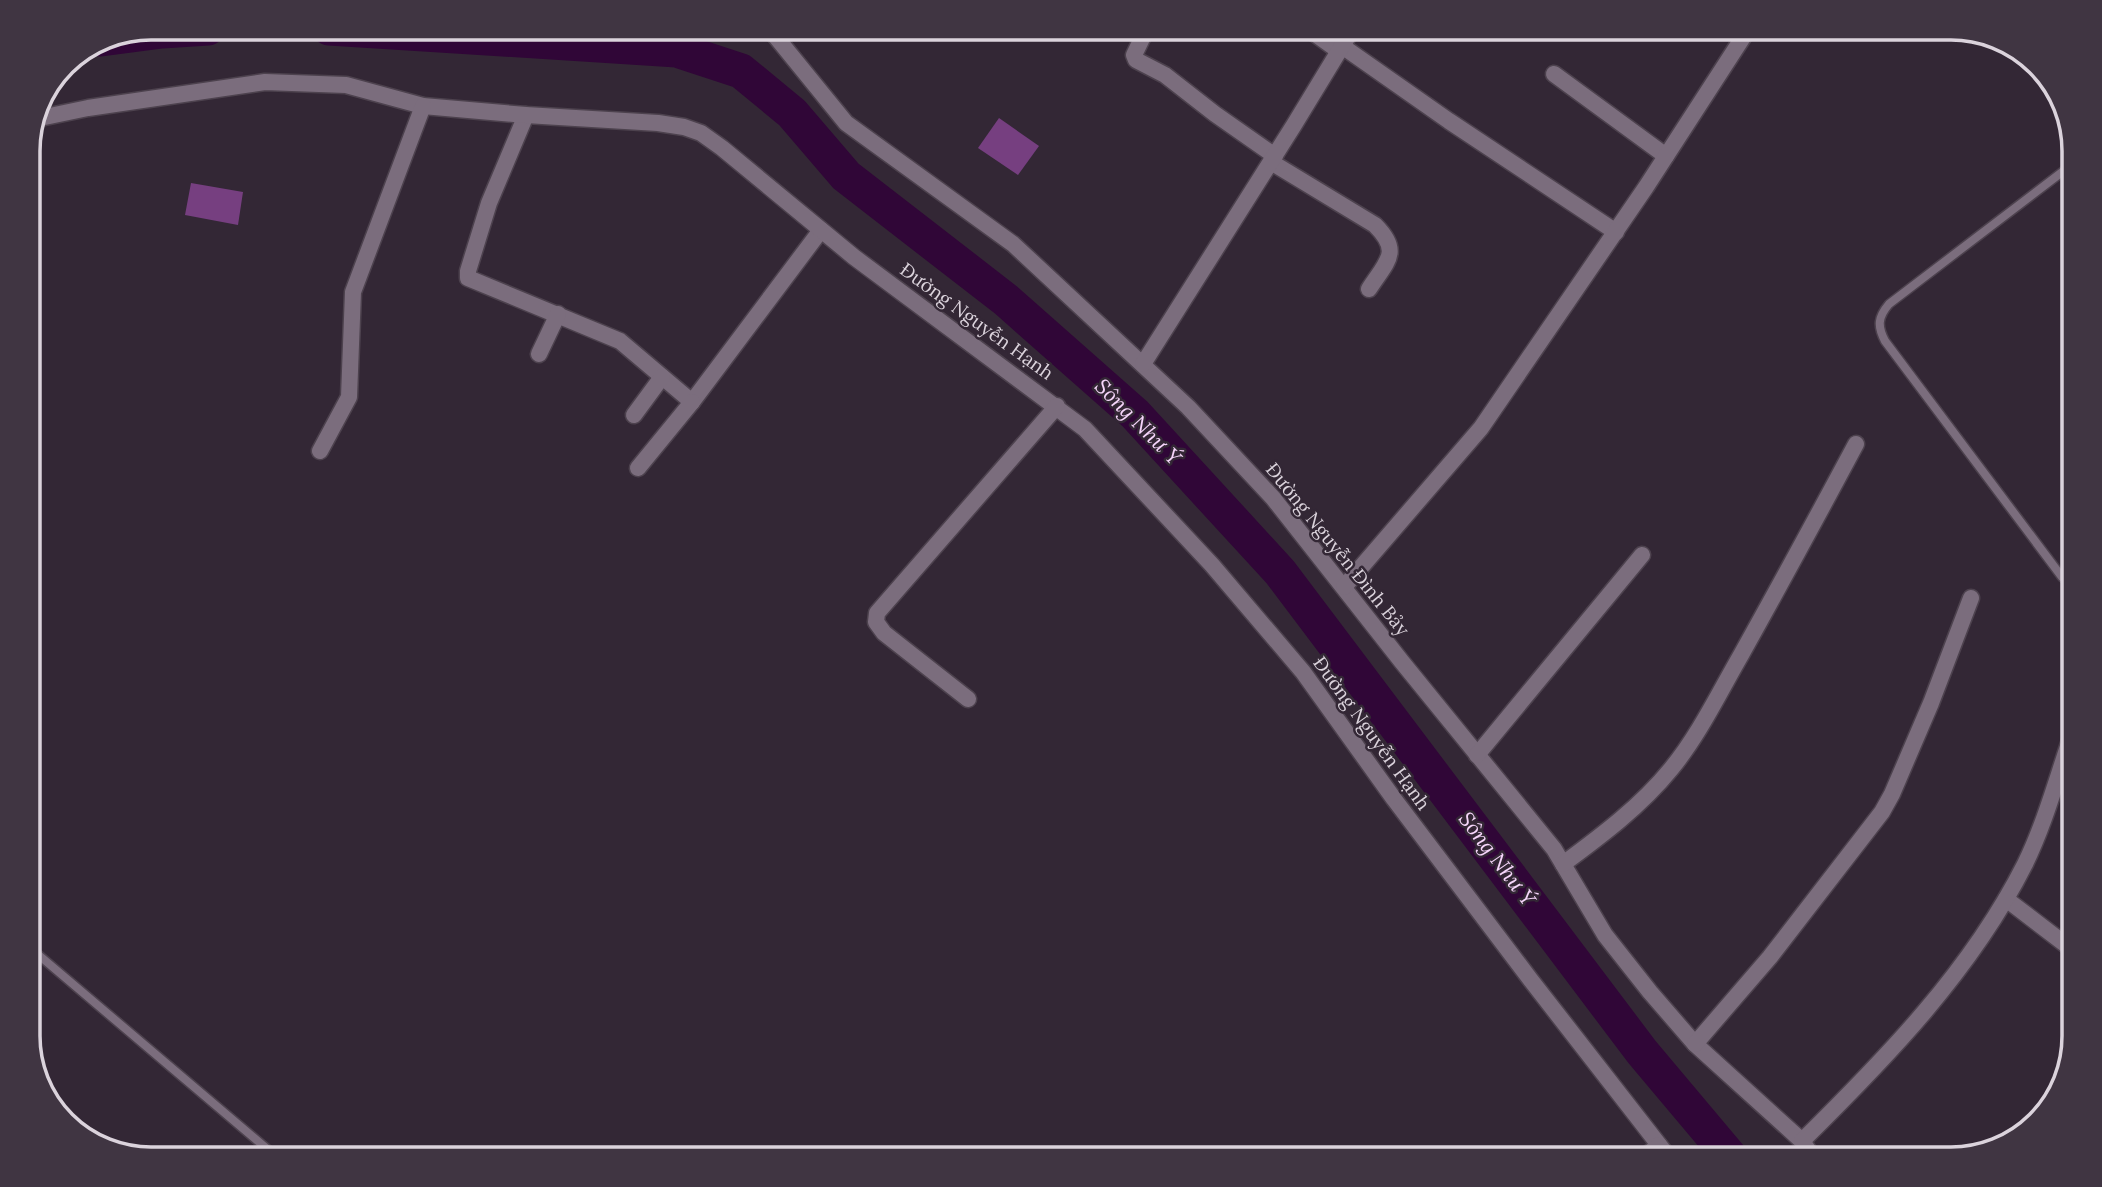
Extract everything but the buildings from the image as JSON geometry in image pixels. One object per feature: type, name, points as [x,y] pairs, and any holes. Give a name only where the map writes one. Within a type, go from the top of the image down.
[{"type":"street","name":"Đường Nguyễn Đình Bảy","points":[[780,40],[846,123],[1013,244],[1188,407],[1273,498],[1554,849],[1605,935],[1650,992],[1695,1044],[1806,1147]]},
{"type":"street","points":[[1141,40],[1134,55],[1136,60],[1166,75],[1273,159],[1375,225],[1388,238],[1391,248],[1389,258],[1369,289]]},
{"type":"street","points":[[1327,40],[1616,232]]},
{"type":"street","points":[[1143,364],[1346,40]]},
{"type":"street","points":[[1345,587],[1481,428],[1616,232],[1741,40]]},
{"type":"street","points":[[1554,74],[1666,156]]},
{"type":"street","name":"Đường Nguyễn Hạnh","points":[[46,117],[265,82],[346,85],[424,106],[526,116],[658,123],[701,133],[854,257],[1085,429],[1212,565],[1303,672],[1394,799],[1659,1145]]},
{"type":"street","points":[[320,451],[349,397],[353,292],[424,106]]},
{"type":"street","points":[[526,116],[489,203],[468,278],[620,341],[692,402]]},
{"type":"street","points":[[638,468],[692,402],[821,230]]},
{"type":"street","points":[[539,354],[558,314]]},
{"type":"street","points":[[634,415],[662,377]]},
{"type":"street","points":[[968,699],[884,633],[876,622],[877,613],[1057,406]]},
{"type":"street","points":[[1563,864],[1621,818],[1651,790],[1687,747],[1741,655],[1856,444]]},
{"type":"street","points":[[1477,755],[1642,555]]},
{"type":"street","points":[[1695,1044],[1770,957],[1882,812],[1931,703],[1971,598]]},
{"type":"street","points":[[1802,1141],[1853,1091],[1956,975],[2006,899],[2035,840],[2062,763]]},
{"type":"street","points":[[2006,899],[2062,942]]},
{"type":"lane","points":[[2062,172],[1889,304],[1881,313],[1879,322],[1885,341],[2062,577]]},
{"type":"lane","points":[[40,956],[265,1147]]},
{"type":"waterway","name":"Sông Như Ý","points":[[519,40],[677,50],[741,71],[792,113],[846,176],[1006,300],[1135,414],[1280,572],[1642,1052],[1722,1147]]}]
